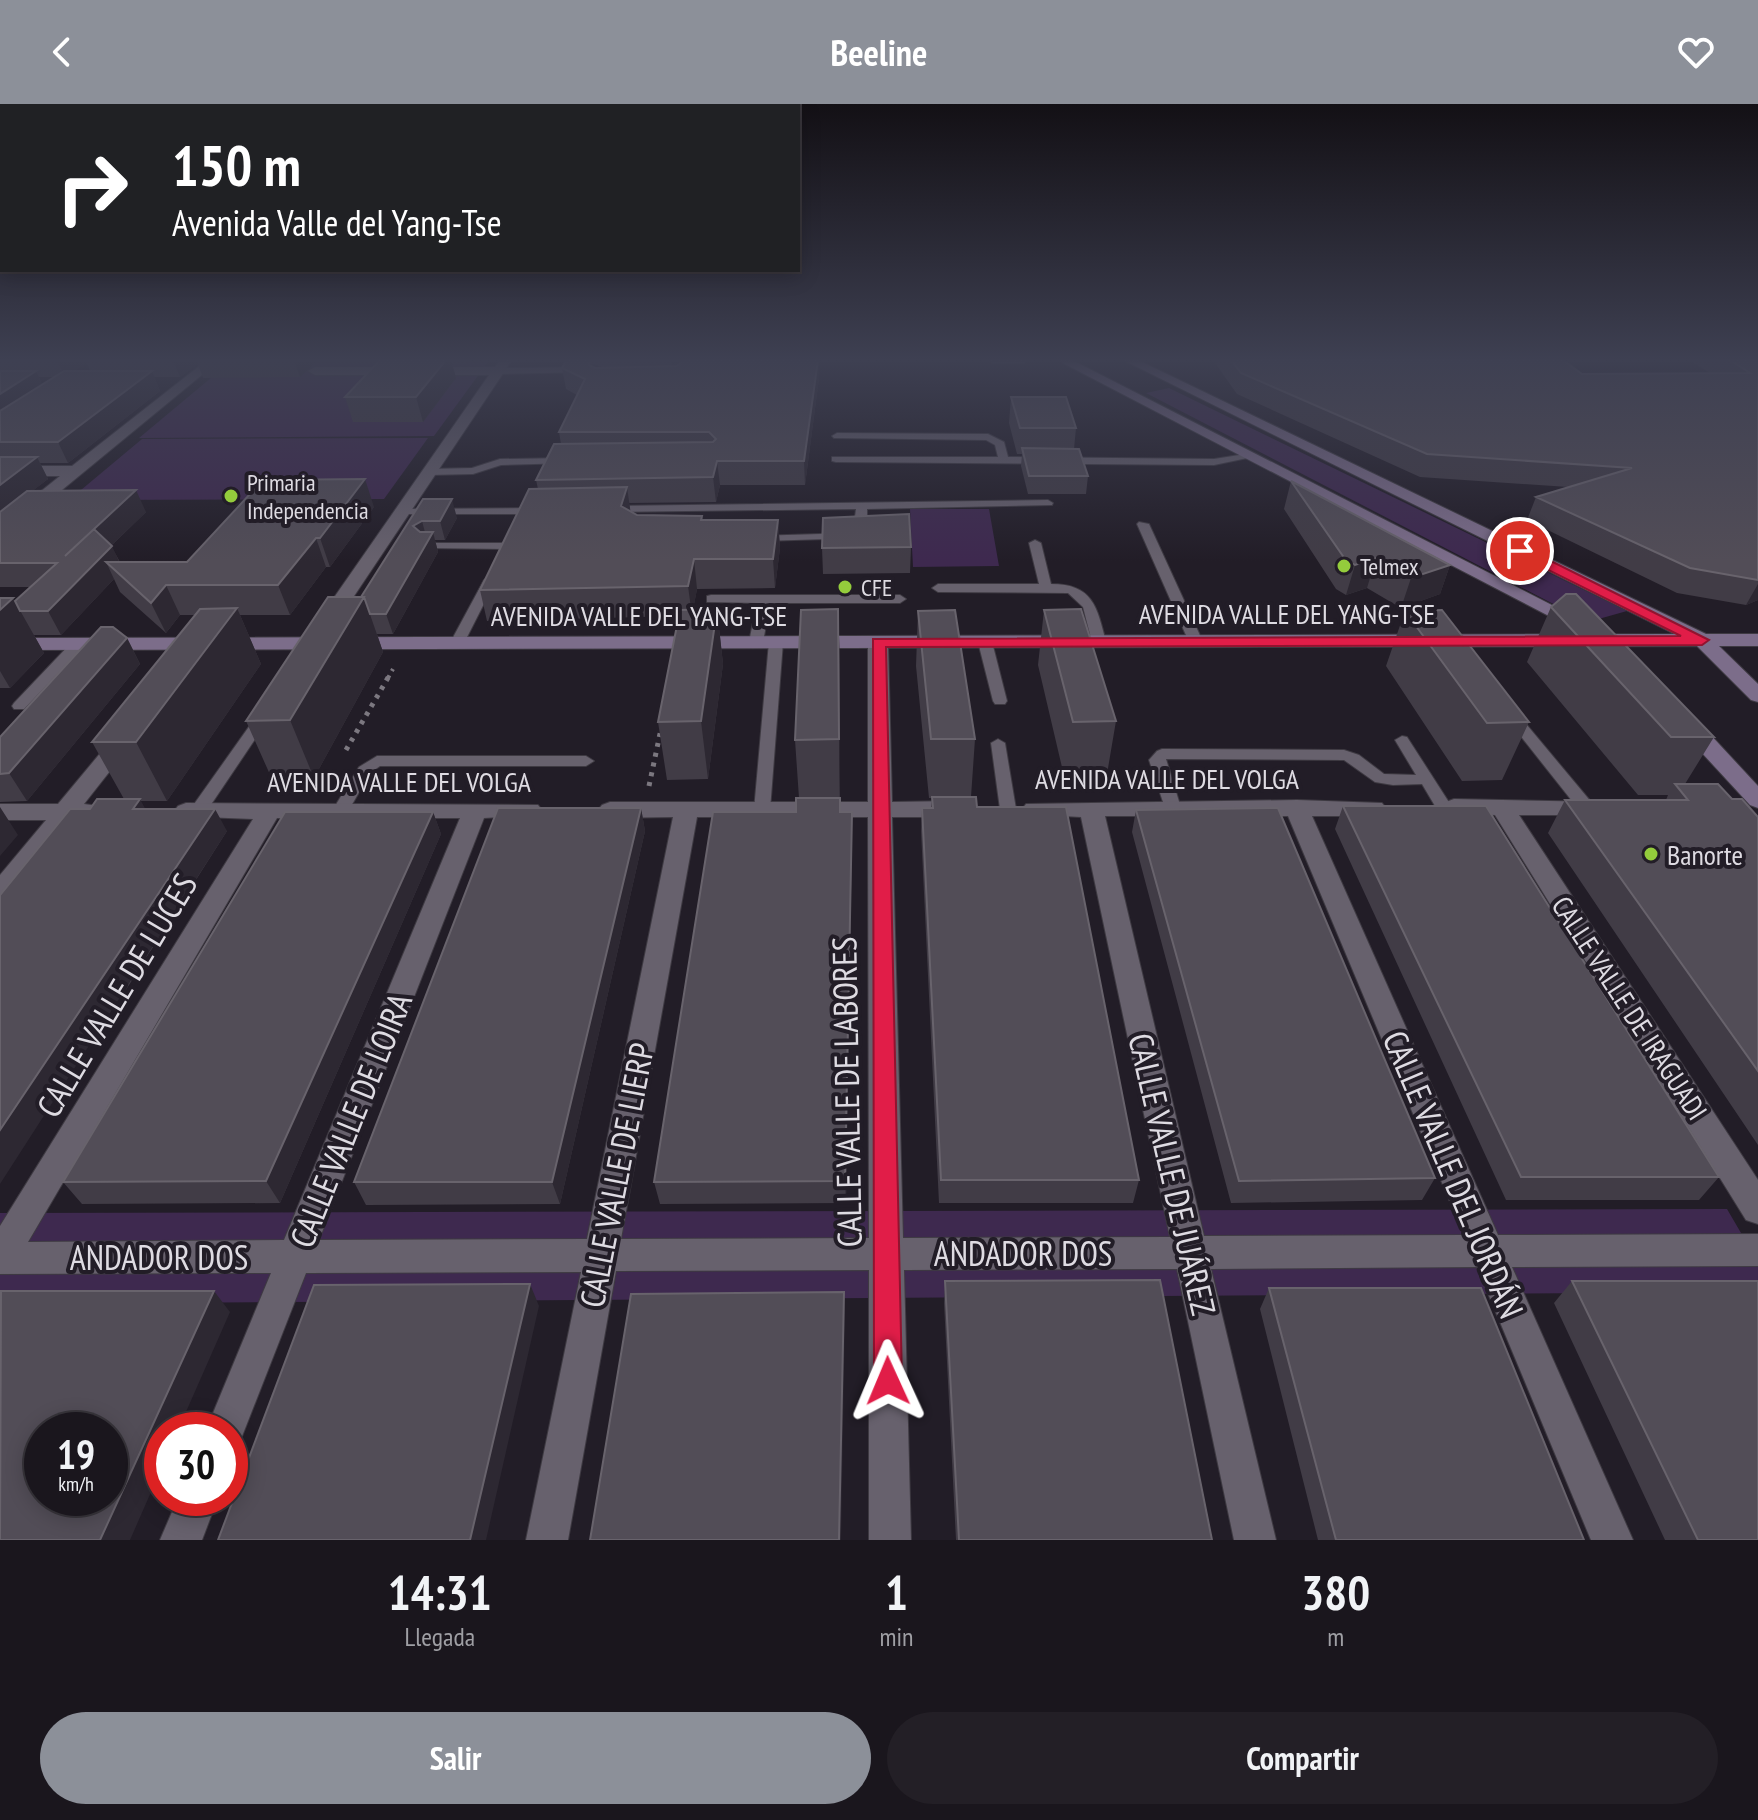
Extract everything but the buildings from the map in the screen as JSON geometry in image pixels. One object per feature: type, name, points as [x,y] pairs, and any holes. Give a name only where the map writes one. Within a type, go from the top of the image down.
[{"type":"street","points":[[0,532],[130,427]]},
{"type":"street","points":[[312,644],[460,427]]},
{"type":"street","points":[[1195,427],[1610,641],[1631,663]]},
{"type":"street","points":[[1267,427],[1702,640],[1758,696]]},
{"type":"street","points":[[0,471],[76,471]]},
{"type":"street","name":"AVENIDA VALLE DEL YANG-TSE","points":[[0,644],[1758,640]]},
{"type":"street","name":"CALLE VALLE DE LABORES","points":[[878,642],[890,1540]]},
{"type":"street","points":[[182,668],[201,644]]},
{"type":"street","points":[[1674,709],[1758,800]]},
{"type":"street","points":[[0,892],[143,716]]},
{"type":"street","points":[[1727,807],[1758,806]]},
{"type":"street","name":"CALLE VALLE DE IRAGUADI","points":[[1502,807],[1758,1209]]},
{"type":"street","name":"AVENIDA VALLE DEL VOLGA","points":[[582,810],[1617,807]]},
{"type":"street","name":"CALLE VALLE DEL JORDÁN","points":[[1297,808],[1612,1540]]},
{"type":"street","name":"CALLE VALLE DE JUÁREZ","points":[[1091,809],[1255,1540]]},
{"type":"street","name":"AVENIDA VALLE DEL VOLGA","points":[[169,811],[552,810]]},
{"type":"street","name":"CALLE VALLE DE LIERP","points":[[547,1540],[686,810]]},
{"type":"street","name":"CALLE VALLE DE LUCES","points":[[0,1257],[270,811]]},
{"type":"street","name":"CALLE VALLE DE LOIRA","points":[[232,1412],[475,811]]},
{"type":"street","points":[[0,812],[124,812]]},
{"type":"street","name":"ANDADOR DOS","points":[[0,1257],[1758,1250]]},
{"type":"street","points":[[181,1540],[191,1516]]},
{"type":"lane","points":[[837,436],[988,437],[1000,444],[1004,461]]},
{"type":"lane","points":[[836,459],[1214,462],[1252,456]]},
{"type":"lane","points":[[429,472],[473,471],[500,462],[575,461]]},
{"type":"lane","points":[[597,510],[639,514],[1048,503]]},
{"type":"lane","points":[[741,539],[856,536],[861,532],[862,506]]},
{"type":"lane","points":[[427,546],[516,529],[554,510]]},
{"type":"lane","points":[[402,512],[516,529]]},
{"type":"lane","points":[[1143,524],[1196,642]]},
{"type":"lane","points":[[500,560],[516,529]]},
{"type":"lane","points":[[1035,543],[1046,588]]},
{"type":"lane","points":[[457,643],[493,574]]},
{"type":"lane","points":[[938,588],[1071,589],[1084,595],[1099,642]]},
{"type":"lane","points":[[711,599],[900,599]]},
{"type":"lane","points":[[762,810],[766,642],[764,599]]},
{"type":"lane","points":[[1451,641],[1465,659]]},
{"type":"lane","points":[[985,642],[1000,701]]},
{"type":"lane","points":[[19,706],[78,644]]},
{"type":"lane","points":[[300,662],[312,644]]},
{"type":"lane","points":[[198,811],[275,699]]},
{"type":"lane","points":[[1501,703],[1586,807]]},
{"type":"lane","points":[[1402,740],[1444,807]]},
{"type":"lane","points":[[992,809],[998,743]]},
{"type":"lane","points":[[1173,808],[1158,755],[1344,755],[1360,760],[1379,778],[1427,779]]},
{"type":"lane","points":[[340,811],[364,770],[377,761],[586,761]]},
{"type":"path","points":[[341,760],[407,643]]},
{"type":"path","points":[[644,810],[663,719]]},
{"type":"shaded area","points":[[152,427],[441,427],[434,436],[139,438]]},
{"type":"shaded area","points":[[1212,427],[1249,427],[1627,611],[1588,622]]},
{"type":"shaded area","points":[[428,438],[384,499],[69,500],[142,439]]},
{"type":"shaded area","points":[[910,509],[989,509],[999,566],[913,567]]},
{"type":"shaded area","points":[[1727,1209],[1758,1262],[1758,1292],[0,1304],[0,1213]]},
{"type":"place","name":"Primaria Independencia","points":[[231,496]]},
{"type":"place","name":"Telmex","points":[[1344,566]]},
{"type":"place","name":"CFE","points":[[845,587]]},
{"type":"place","name":"Banorte","points":[[1651,854]]},
{"type":"route","points":[[888,1381],[878,642],[1702,640],[1520,551]]}]
